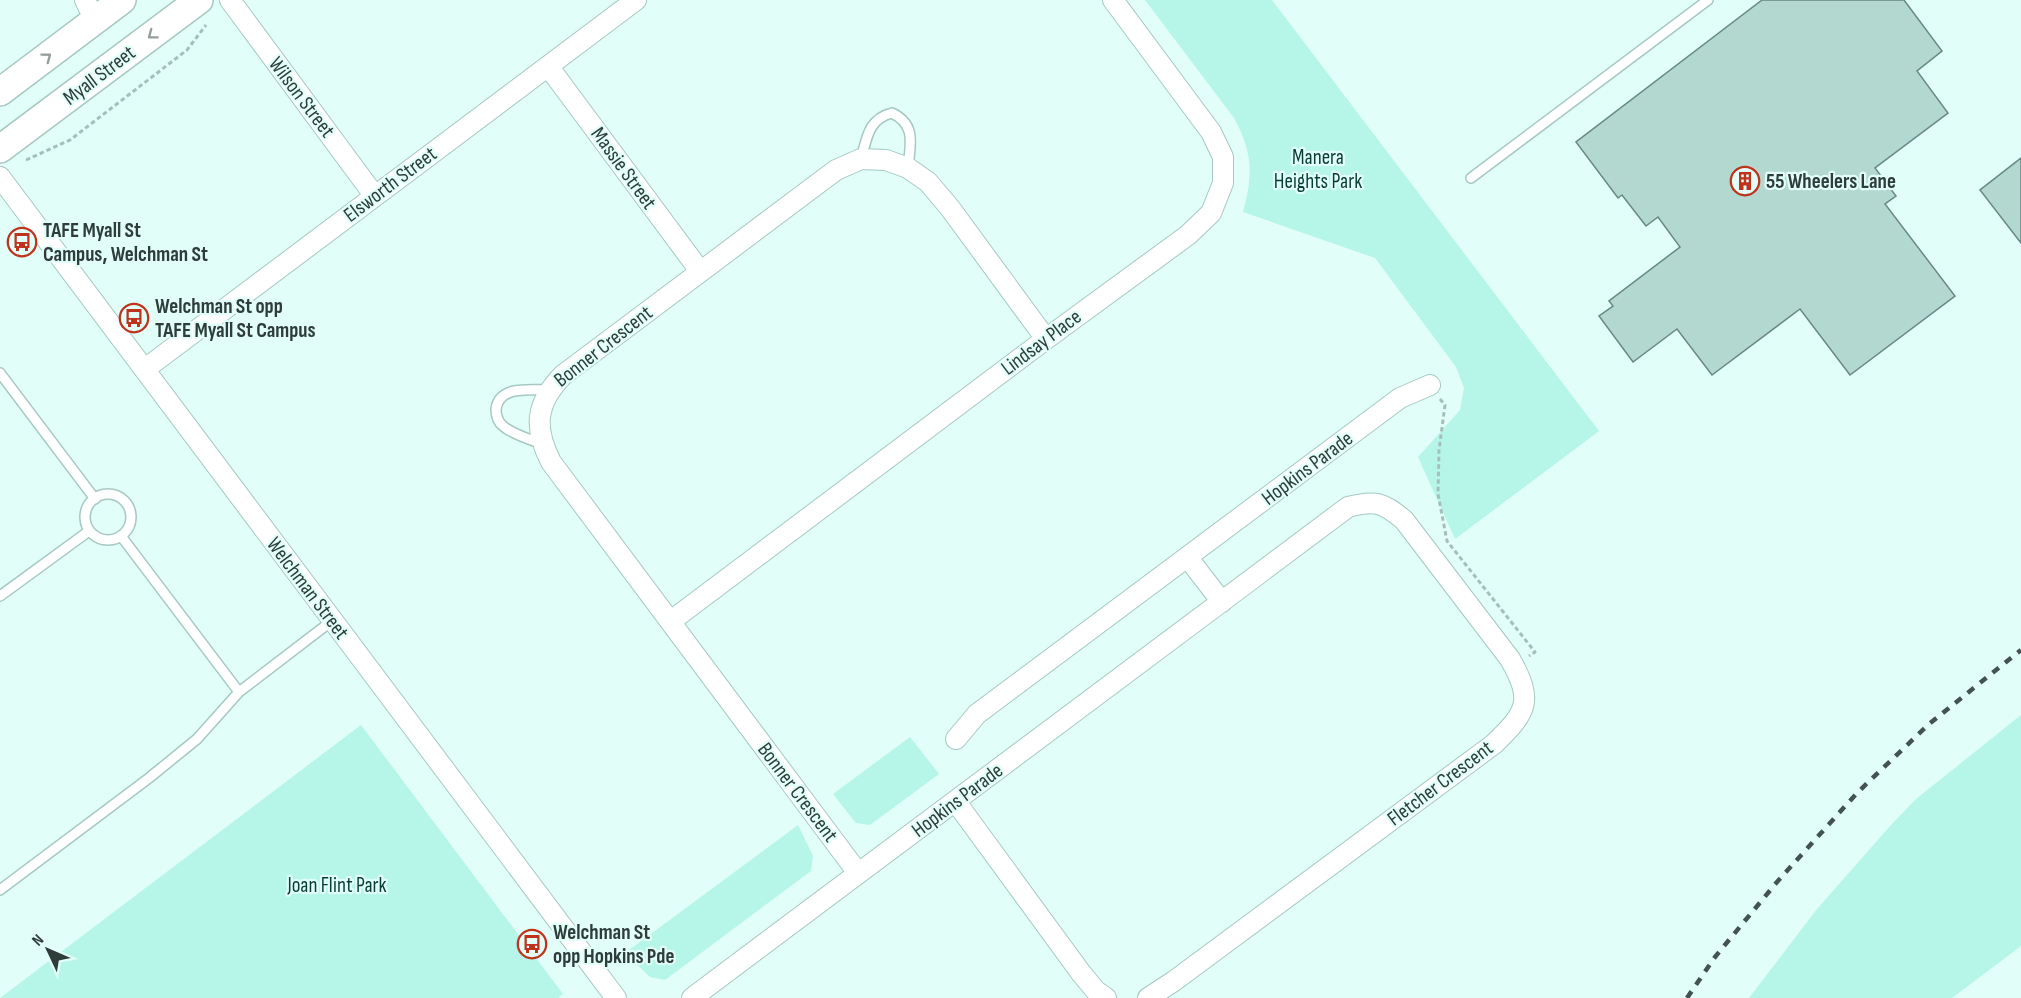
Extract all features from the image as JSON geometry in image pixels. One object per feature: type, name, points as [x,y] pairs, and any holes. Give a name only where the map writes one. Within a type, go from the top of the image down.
[{"type":"street","points":[[0,92],[90,10],[122,0]]},
{"type":"street","name":"Myall Street","points":[[0,149],[199,0]]},
{"type":"street","name":"Elsworth Street","points":[[145,369],[636,0]]},
{"type":"street","name":"Lindsay Place","points":[[671,621],[1188,235],[1211,213],[1223,183],[1223,157],[1211,132],[1113,0]]},
{"type":"street","name":"Wilson Street","points":[[231,2],[374,195]]},
{"type":"street","name":"Massie Street","points":[[548,66],[700,271]]},
{"type":"street","points":[[861,159],[886,160],[908,168],[928,182],[950,208],[1046,339]]},
{"type":"street","name":"Bonner Crescent","points":[[858,873],[551,462],[542,444],[540,426],[542,408],[548,390],[563,375],[836,170],[861,159]]},
{"type":"street","name":"Welchman Street","points":[[0,178],[616,998]]},
{"type":"street","name":"Hopkins Parade","points":[[956,739],[977,714],[1400,398],[1430,385]]},
{"type":"street","name":"Hopkins Parade","points":[[692,998],[1348,507],[1368,502],[1388,506]]},
{"type":"street","name":"Fletcher Crescent","points":[[1148,998],[1494,744],[1513,726],[1525,705],[1522,681],[1514,666],[1404,520],[1388,506]]},
{"type":"street","points":[[1188,558],[1222,603]]},
{"type":"street","points":[[956,802],[1081,974],[1096,991],[1106,998]]},
{"type":"lane","points":[[1471,178],[1708,0]]},
{"type":"lane","points":[[861,159],[873,124],[881,116],[892,113],[901,117],[908,126],[911,136],[908,168]]},
{"type":"lane","points":[[0,374],[95,498]]},
{"type":"lane","points":[[542,444],[504,426],[497,418],[496,408],[501,398],[510,392],[548,390]]},
{"type":"lane","points":[[108,494],[115,495],[127,504],[131,517],[130,524],[121,536],[104,540],[89,531],[85,513],[95,498],[108,494]]},
{"type":"lane","points":[[0,596],[89,531]]},
{"type":"lane","points":[[121,536],[239,692]]},
{"type":"lane","points":[[0,890],[149,778],[197,739],[239,692],[333,620]]},
{"type":"path","points":[[0,178],[28,158],[70,140],[187,50],[204,26],[231,2]]},
{"type":"path","points":[[1430,385],[1445,405],[1439,450],[1438,494],[1447,541],[1535,652],[1514,666]]},
{"type":"green space","name":"Manera Heights Park","points":[[1145,0],[1272,0],[1599,431],[1455,539],[1418,457],[1460,410],[1464,388],[1456,367],[1375,258],[1243,212],[1250,175],[1248,153],[1240,130],[1234,118]]},
{"type":"green space","points":[[2021,715],[2021,946],[1952,998],[1749,998],[1817,909],[1891,825],[1916,799]]},
{"type":"green space","name":"Joan Flint Park","points":[[361,725],[563,994],[558,998],[0,998]]},
{"type":"green space","points":[[910,737],[939,774],[870,825],[856,823],[833,794]]},
{"type":"green space","points":[[798,825],[813,856],[811,871],[665,980],[650,977],[625,953]]},
{"type":"building","name":"55 Wheelers Lane","points":[[1762,0],[1904,0],[1942,51],[1917,71],[1948,113],[1875,168],[1896,196],[1885,204],[1955,296],[1850,375],[1800,309],[1712,375],[1677,329],[1633,362],[1599,316],[1613,306],[1609,301],[1680,247],[1658,217],[1646,226],[1622,195],[1618,198],[1576,142]]},
{"type":"building","points":[[2021,158],[2021,243],[1980,190]]},
{"type":"railway","points":[[1687,998],[1715,957],[1777,882],[1857,793],[1929,724],[2021,650]]},
{"type":"place","name":"55 Wheelers Lane","points":[[1745,181]]},
{"type":"place","name":"TAFE Myall St Campus, Welchman St","points":[[22,242]]},
{"type":"place","name":"Welchman St opp TAFE Myall St Campus","points":[[134,318]]},
{"type":"place","name":"Welchman St opp Hopkins Pde","points":[[532,944]]}]
